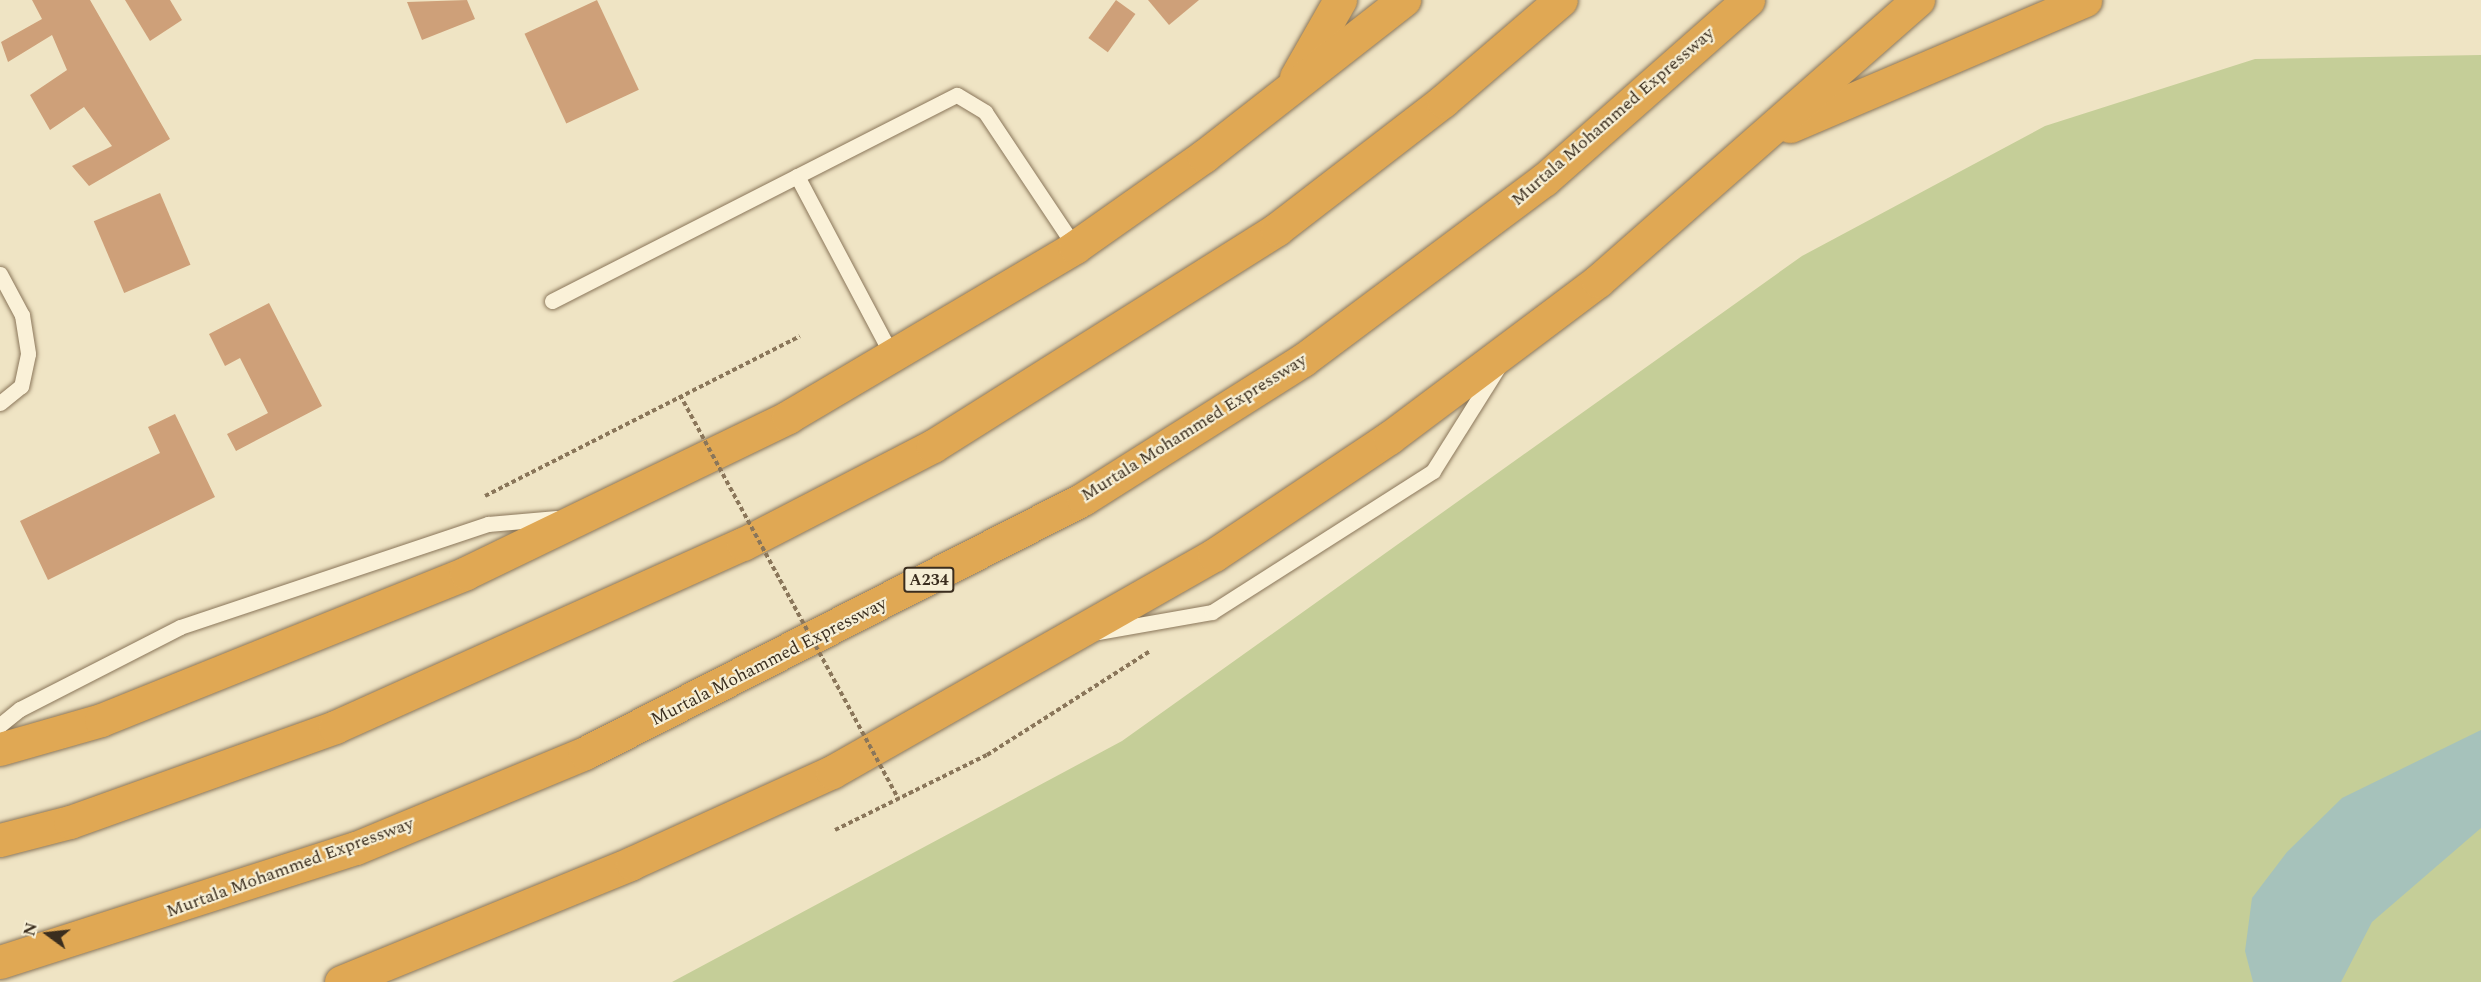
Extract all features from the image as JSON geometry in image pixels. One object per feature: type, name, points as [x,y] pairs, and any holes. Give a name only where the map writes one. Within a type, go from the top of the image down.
[{"type":"highway","points":[[1294,81],[1340,0]]},
{"type":"highway","points":[[0,749],[101,720],[286,649],[587,516],[788,417],[1075,248],[1204,156],[1294,81],[1404,0]]},
{"type":"highway","points":[[0,840],[70,822],[335,727],[744,544],[933,446],[1277,229],[1443,101],[1561,0]]},
{"type":"highway","name":"Murtala Mohammed Expressway","points":[[0,962],[356,848],[574,758],[841,627],[1083,499],[1303,360],[1525,194],[1748,0]]},
{"type":"highway","points":[[341,982],[590,881],[832,772],[1214,555],[1389,438],[1598,281],[1764,138],[1918,0]]},
{"type":"highway","points":[[1764,138],[2085,0]]},
{"type":"lane","points":[[552,301],[957,95],[985,112],[1075,248]]},
{"type":"lane","points":[[797,176],[893,357]]},
{"type":"lane","points":[[0,274],[22,315],[28,354],[21,386],[0,403]]},
{"type":"lane","points":[[1072,637],[1212,612],[1434,471],[1512,345]]},
{"type":"lane","points":[[0,725],[20,709],[180,627],[488,524],[587,516]]},
{"type":"path","points":[[475,502],[680,394],[800,336]]},
{"type":"path","points":[[680,394],[898,799]]},
{"type":"path","points":[[835,830],[987,755],[1153,649]]},
{"type":"green space","points":[[2481,55],[2481,982],[672,982],[1122,741],[1802,256],[2045,126],[2255,59]]},
{"type":"water","points":[[2481,730],[2481,828],[2372,922],[2341,982],[2253,982],[2245,951],[2252,898],[2287,852],[2342,798]]},
{"type":"building","points":[[32,0],[90,0],[170,139],[89,186],[72,166],[112,146],[84,107],[50,130],[30,95],[67,70],[52,35],[8,62],[1,42],[42,19]]},
{"type":"building","points":[[125,0],[170,0],[182,20],[150,41]]},
{"type":"building","points":[[467,0],[475,19],[422,40],[407,2]]},
{"type":"building","points":[[597,0],[639,90],[566,124],[524,34]]},
{"type":"building","points":[[1116,0],[1135,14],[1108,52],[1088,38]]},
{"type":"building","points":[[1148,0],[1199,0],[1169,25]]},
{"type":"building","points":[[160,193],[190,265],[124,293],[94,221]]},
{"type":"building","points":[[269,303],[322,406],[236,451],[227,434],[268,413],[240,358],[225,366],[209,334]]},
{"type":"building","points":[[175,414],[215,497],[48,580],[20,521],[160,453],[148,427]]}]
